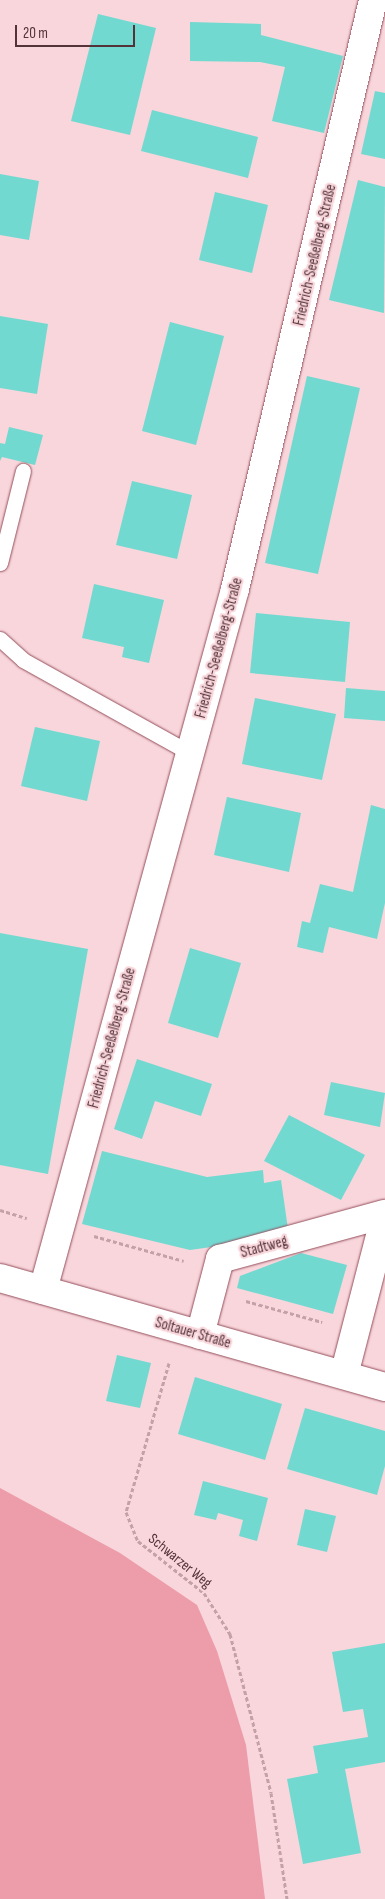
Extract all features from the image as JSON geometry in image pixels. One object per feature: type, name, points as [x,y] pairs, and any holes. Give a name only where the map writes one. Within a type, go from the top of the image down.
[{"type":"street","name":"Friedrich-Seeßelberg-Straße","points":[[43,1290],[238,579],[373,0]]},
{"type":"street","name":"Stadtweg","points":[[190,1332],[220,1258],[385,1215],[344,1375]]},
{"type":"street","name":"Soltauer Straße","points":[[0,1278],[385,1387]]},
{"type":"lane","points":[[0,564],[23,471]]},
{"type":"lane","points":[[0,639],[23,660],[190,753]]},
{"type":"path","name":"Schwarzer Weg","points":[[190,1332],[126,1512],[138,1541],[204,1593],[230,1634],[271,1793],[287,1899]]},
{"type":"shaded area","points":[[0,1488],[120,1553],[197,1605],[217,1651],[246,1745],[265,1899],[0,1899]]},
{"type":"building","points":[[98,14],[156,28],[130,135],[71,121]]},
{"type":"building","points":[[190,22],[261,24],[261,35],[343,56],[324,133],[272,121],[285,67],[260,62],[190,61]]},
{"type":"building","points":[[375,91],[385,93],[385,159],[361,154]]},
{"type":"building","points":[[152,110],[258,137],[248,178],[141,151]]},
{"type":"building","points":[[0,174],[39,181],[29,240],[0,235]]},
{"type":"building","points":[[358,180],[385,187],[384,313],[329,300]]},
{"type":"building","points":[[215,192],[268,205],[252,273],[199,260]]},
{"type":"building","points":[[0,316],[48,324],[37,394],[0,388]]},
{"type":"building","points":[[170,322],[224,336],[196,445],[142,431]]},
{"type":"building","points":[[307,376],[360,388],[318,574],[265,563]]},
{"type":"building","points":[[9,427],[43,435],[35,465],[2,457],[0,461],[0,443],[5,444]]},
{"type":"building","points":[[132,481],[192,495],[177,559],[116,545]]},
{"type":"building","points":[[94,584],[164,600],[149,663],[122,657],[124,647],[82,638]]},
{"type":"building","points":[[256,613],[350,622],[345,682],[250,673]]},
{"type":"building","points":[[346,688],[385,691],[385,721],[344,718]]},
{"type":"building","points":[[255,698],[336,714],[322,780],[242,764]]},
{"type":"building","points":[[35,727],[100,741],[87,801],[21,786]]},
{"type":"building","points":[[227,797],[301,813],[289,872],[214,855]]},
{"type":"building","points":[[371,805],[385,809],[385,903],[377,939],[329,927],[323,953],[297,947],[302,921],[310,923],[320,884],[353,892]]},
{"type":"building","points":[[0,933],[88,949],[48,1174],[0,1165]]},
{"type":"building","points":[[190,948],[241,963],[218,1038],[168,1023]]},
{"type":"building","points":[[137,1059],[212,1084],[201,1116],[155,1101],[142,1139],[114,1129]]},
{"type":"building","points":[[331,1082],[385,1093],[380,1127],[324,1115]]},
{"type":"building","points":[[289,1115],[365,1155],[341,1200],[264,1161]]},
{"type":"building","points":[[102,1151],[207,1177],[263,1170],[264,1183],[281,1180],[289,1236],[190,1250],[82,1224]]},
{"type":"building","points":[[301,1253],[347,1265],[333,1314],[237,1288],[240,1276]]},
{"type":"building","points":[[117,1355],[151,1363],[140,1408],[106,1401]]},
{"type":"building","points":[[195,1377],[282,1404],[265,1460],[178,1434]]},
{"type":"building","points":[[305,1408],[385,1431],[385,1466],[377,1495],[287,1469]]},
{"type":"building","points":[[203,1481],[268,1498],[257,1541],[239,1536],[243,1520],[218,1513],[216,1520],[194,1515]]},
{"type":"building","points":[[305,1509],[336,1516],[327,1552],[297,1545]]},
{"type":"building","points":[[385,1643],[385,1762],[345,1769],[361,1853],[303,1864],[287,1779],[318,1773],[313,1746],[368,1737],[363,1709],[343,1712],[332,1652]]}]
